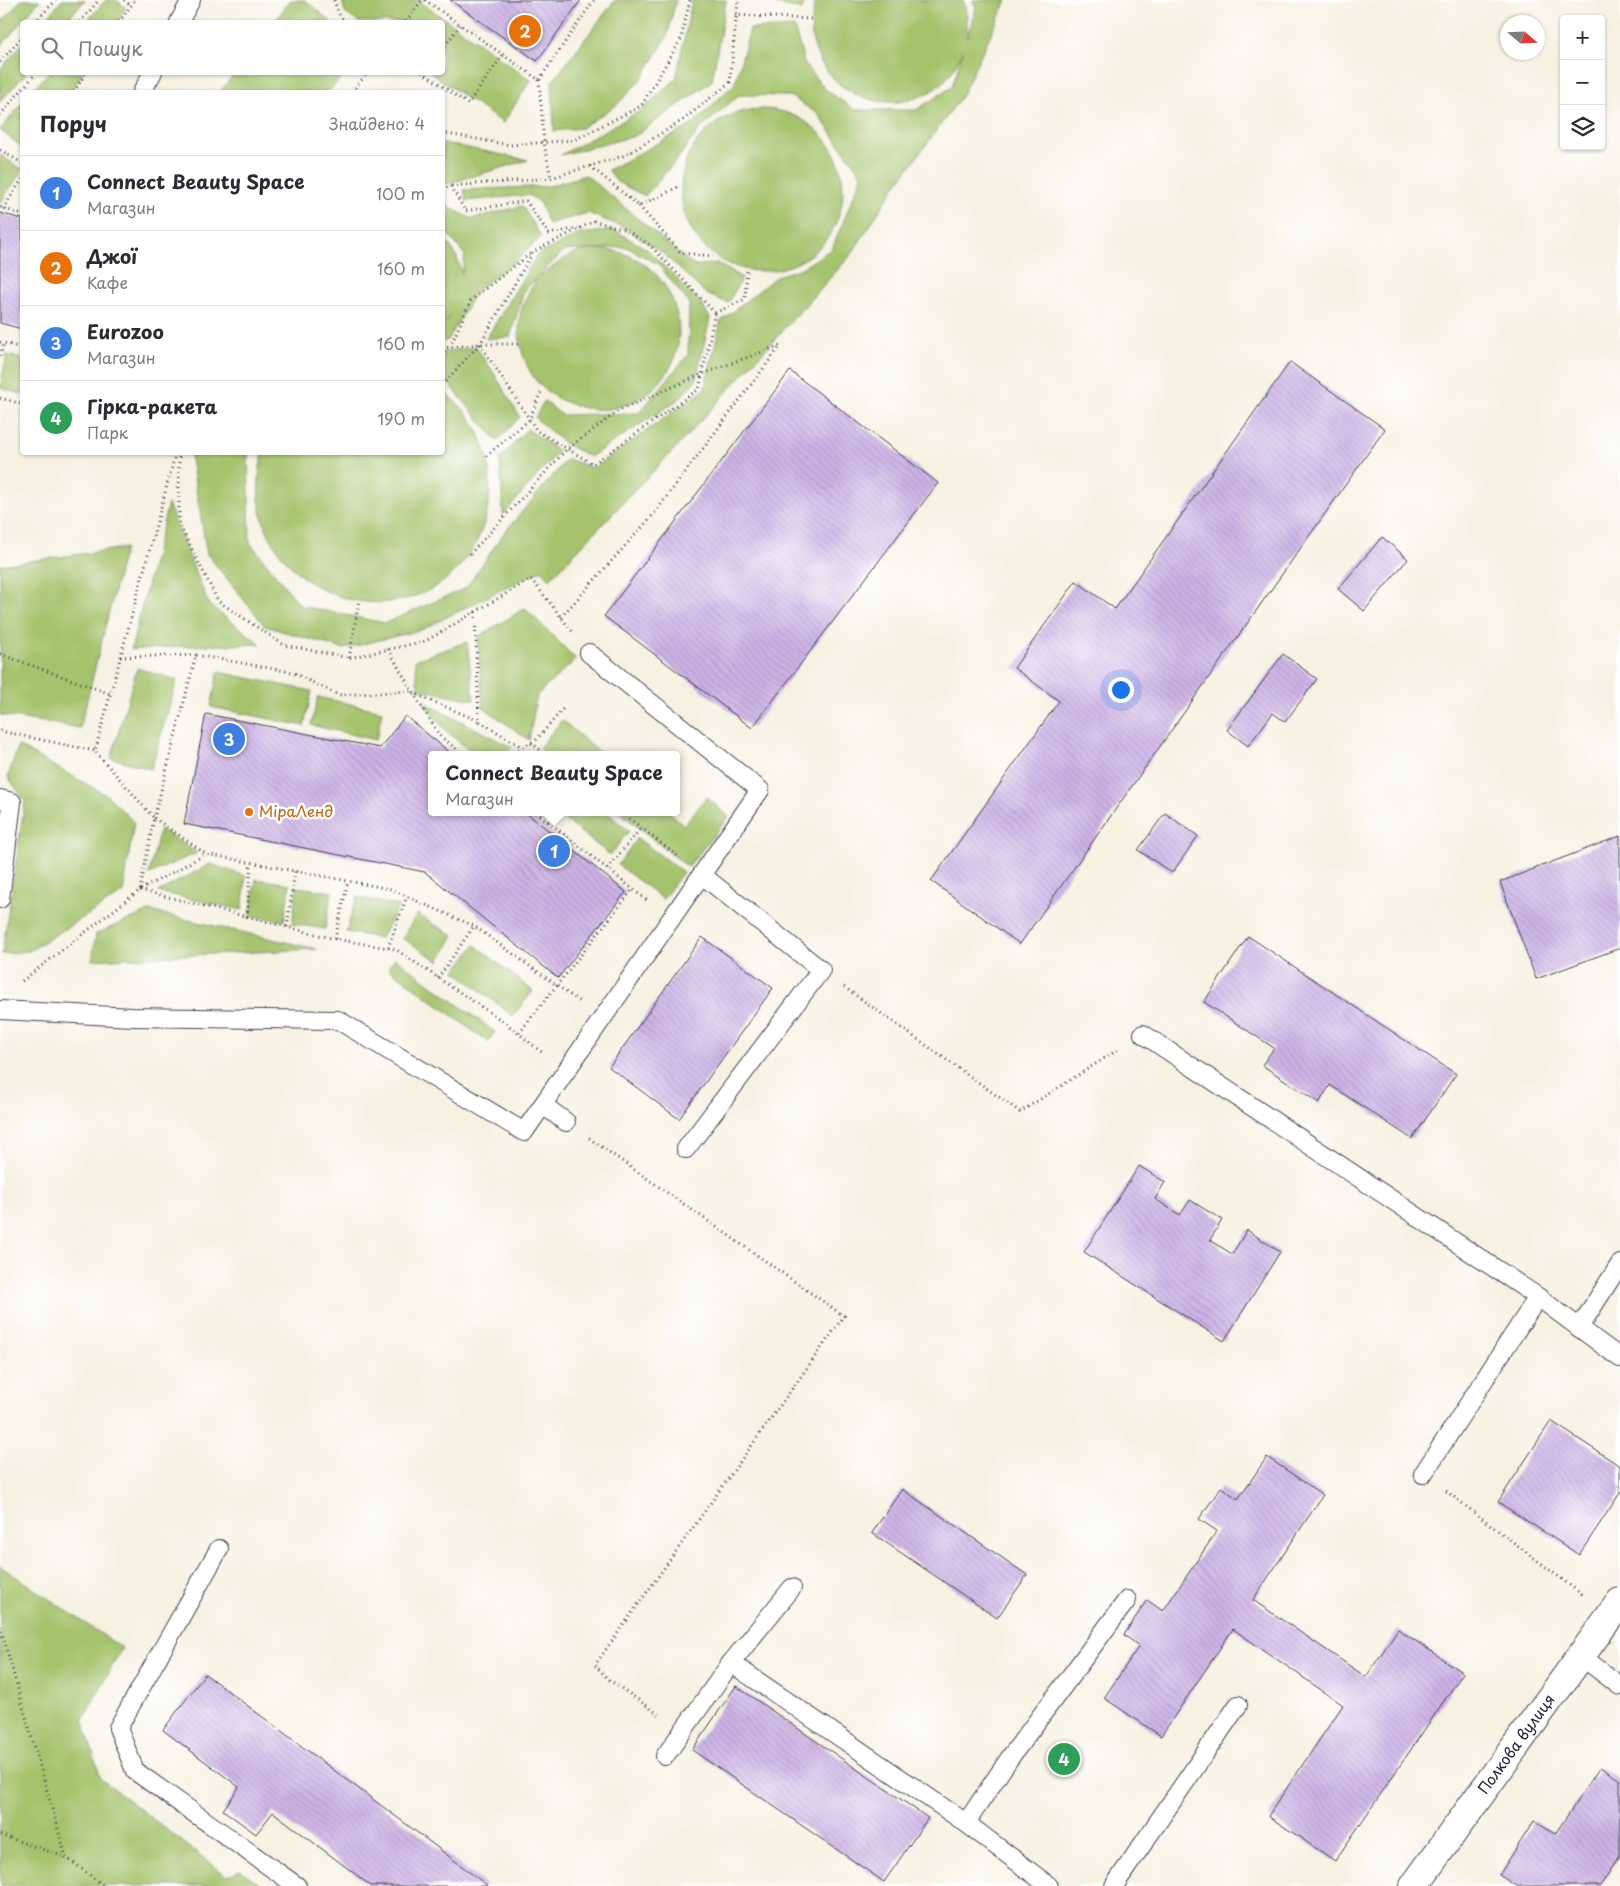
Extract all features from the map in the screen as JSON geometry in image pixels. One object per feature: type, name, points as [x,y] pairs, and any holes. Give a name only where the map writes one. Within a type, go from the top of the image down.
[{"type":"street","name":"Полкова вулиця","points":[[1414,1886],[1620,1602]]},
{"type":"lane","points":[[180,20],[191,0]]},
{"type":"lane","points":[[143,90],[151,75]]},
{"type":"lane","points":[[0,1010],[132,1018],[338,1020],[524,1132],[760,790],[589,653]]},
{"type":"lane","points":[[0,800],[12,802],[0,898]]},
{"type":"lane","points":[[686,1149],[821,970],[702,875]]},
{"type":"lane","points":[[1143,1034],[1538,1298],[1620,1358]]},
{"type":"lane","points":[[543,1105],[566,1122]]},
{"type":"lane","points":[[1579,1328],[1620,1264]]},
{"type":"lane","points":[[1423,1474],[1538,1298]]},
{"type":"lane","points":[[219,1548],[118,1728],[136,1771],[297,1886]]},
{"type":"lane","points":[[665,1756],[731,1663],[792,1588]]},
{"type":"lane","points":[[966,1823],[1009,1759],[1127,1600]]},
{"type":"lane","points":[[1581,1656],[1620,1686]]},
{"type":"lane","points":[[731,1663],[966,1823],[1049,1886]]},
{"type":"lane","points":[[1114,1886],[1238,1705]]},
{"type":"path","points":[[38,20],[56,0]]},
{"type":"path","points":[[82,20],[99,0]]},
{"type":"path","points":[[124,0],[131,6]]},
{"type":"path","points":[[120,20],[135,0]]},
{"type":"path","points":[[334,0],[340,17],[345,20]]},
{"type":"path","points":[[408,20],[424,0],[539,80]]},
{"type":"path","points":[[550,178],[544,143],[539,80],[594,0]]},
{"type":"path","points":[[445,134],[510,145],[574,140],[641,106],[682,39],[690,0]]},
{"type":"path","points":[[445,189],[451,186],[550,178],[626,155],[683,120],[730,82],[735,15],[738,0]]},
{"type":"path","points":[[735,15],[811,19]]},
{"type":"path","points":[[445,46],[460,25]]},
{"type":"path","points":[[0,62],[20,39]]},
{"type":"path","points":[[428,75],[468,104],[503,55]]},
{"type":"path","points":[[22,90],[34,75]]},
{"type":"path","points":[[75,90],[84,75]]},
{"type":"path","points":[[354,90],[366,75]]},
{"type":"path","points":[[0,115],[20,92]]},
{"type":"path","points":[[0,150],[20,162]]},
{"type":"path","points":[[590,166],[639,206],[681,253],[713,256]]},
{"type":"path","points":[[20,182],[2,208],[20,214]]},
{"type":"path","points":[[451,186],[465,211],[526,201],[548,234],[583,227]]},
{"type":"path","points":[[639,206],[680,186]]},
{"type":"path","points":[[450,347],[471,300],[533,252],[594,221],[626,230],[650,245],[715,313]]},
{"type":"path","points":[[445,382],[480,344],[533,252]]},
{"type":"path","points":[[715,313],[745,299],[747,270]]},
{"type":"path","points":[[480,344],[537,431],[593,464],[699,389],[715,313]]},
{"type":"path","points":[[0,356],[2,342],[20,347]]},
{"type":"path","points":[[445,348],[480,344],[518,344]]},
{"type":"path","points":[[470,554],[567,449],[620,410],[702,374],[782,345],[653,516],[561,617]]},
{"type":"path","points":[[486,456],[529,420],[541,392]]},
{"type":"path","points":[[0,398],[20,403]]},
{"type":"path","points":[[95,751],[177,455]]},
{"type":"path","points":[[178,455],[179,524],[218,601],[284,645],[349,658],[426,641],[531,579],[589,653]]},
{"type":"path","points":[[349,658],[359,601]]},
{"type":"path","points":[[475,612],[478,721]]},
{"type":"path","points":[[388,649],[440,736],[459,751]]},
{"type":"path","points":[[0,654],[111,694]]},
{"type":"path","points":[[120,657],[196,655],[292,672],[338,695],[412,691],[478,721],[522,747]]},
{"type":"path","points":[[140,890],[154,818],[196,655]]},
{"type":"path","points":[[519,751],[522,747],[536,740],[563,708]]},
{"type":"path","points":[[0,731],[95,751],[154,818],[206,854],[390,888],[474,926],[603,1018]]},
{"type":"path","points":[[531,742],[542,751]]},
{"type":"path","points":[[541,816],[671,919]]},
{"type":"path","points":[[548,822],[553,816]]},
{"type":"path","points":[[626,816],[702,875]]},
{"type":"path","points":[[607,869],[641,828]]},
{"type":"path","points":[[16,987],[140,890],[206,854]]},
{"type":"path","points":[[247,917],[252,863]]},
{"type":"path","points":[[287,927],[295,871]]},
{"type":"path","points":[[335,939],[348,880]]},
{"type":"path","points":[[519,1033],[633,889]]},
{"type":"path","points":[[140,890],[335,939],[395,949],[519,1033],[565,1072]]},
{"type":"path","points":[[388,948],[407,896]]},
{"type":"path","points":[[438,978],[474,926]]},
{"type":"path","points":[[821,970],[1020,1112],[1143,1034]]},
{"type":"path","points":[[566,1122],[844,1316],[595,1665],[608,1679],[683,1731]]},
{"type":"path","points":[[1423,1474],[1590,1600]]},
{"type":"path","points":[[0,1626],[66,1857]]},
{"type":"path","points":[[0,1835],[66,1857],[104,1886]]},
{"type":"green space","points":[[21,0],[40,0],[23,20],[20,20],[20,24],[0,47],[0,24]]},
{"type":"green space","points":[[62,0],[85,0],[67,20],[46,20]]},
{"type":"green space","points":[[106,0],[117,0],[126,8],[118,20],[88,20]]},
{"type":"green space","points":[[291,0],[305,0],[329,20],[276,20]]},
{"type":"green space","points":[[342,0],[418,0],[531,80],[503,123],[434,75],[445,75],[445,20],[356,20],[345,13]]},
{"type":"green space","points":[[615,0],[676,0],[667,37],[642,78],[618,104],[581,128],[554,131],[552,82]]},
{"type":"green space","points":[[692,0],[726,0],[712,81],[635,136],[561,155],[640,111],[676,79]]},
{"type":"green space","points":[[761,0],[805,0],[802,10]]},
{"type":"green space","points":[[816,0],[963,0],[967,13],[967,37],[976,8],[973,0],[1007,0],[961,97],[892,191],[851,255],[686,437],[550,579],[541,570],[421,630],[343,649],[265,626],[207,554],[190,455],[248,455],[250,543],[301,606],[385,623],[466,588],[504,533],[567,459],[594,468],[704,390],[721,321],[777,276],[802,268],[832,249],[862,176],[818,114],[790,96],[739,95],[699,130],[675,162],[645,196],[617,182],[608,170],[692,125],[735,83],[750,29],[794,27],[805,65],[825,89],[855,110],[916,110],[952,87],[963,51],[947,78],[923,96],[904,101],[885,102],[866,98],[849,91],[834,79],[822,64],[814,45],[812,34],[813,11]]},
{"type":"green space","points":[[20,46],[20,75],[24,75],[0,102],[0,70]]},
{"type":"green space","points":[[46,75],[82,75],[71,90],[33,90]]},
{"type":"green space","points":[[233,75],[344,75],[330,90],[222,90]]},
{"type":"green space","points":[[20,105],[20,145],[0,130]]},
{"type":"green space","points":[[770,109],[786,112],[800,118],[820,132],[830,145],[840,166],[843,190],[840,214],[830,235],[820,248],[807,258],[786,268],[754,271],[738,268],[724,262],[710,253],[699,242],[684,214],[681,182],[684,166],[690,152],[699,138],[710,127],[738,112]]},
{"type":"green space","points":[[445,143],[528,160],[445,184]]},
{"type":"green space","points":[[0,155],[20,168],[20,174],[0,203]]},
{"type":"green space","points":[[586,175],[694,266],[717,263],[742,278],[728,303],[706,294],[665,255],[625,228],[588,213],[548,224],[539,201],[528,195],[466,201],[464,190],[549,186]]},
{"type":"green space","points":[[445,205],[472,219],[522,206],[541,237],[517,260],[481,287],[472,298],[448,340],[445,341],[445,323],[450,317],[445,321],[445,240],[455,254],[462,273],[465,255],[445,230]]},
{"type":"green space","points":[[614,230],[647,249],[700,302],[710,318],[696,380],[678,400],[590,457],[564,443],[535,418],[544,401],[562,415],[639,413],[688,355],[689,303],[658,264],[626,247],[564,251],[538,277],[576,253],[583,251],[614,251],[639,261],[660,279],[673,302],[679,327],[676,354],[663,378],[640,398],[629,403],[606,409],[577,406],[554,396],[535,379],[522,352],[519,322],[524,302],[536,279],[524,291],[510,337],[486,339],[537,255],[579,234]]},
{"type":"green space","points":[[476,347],[520,417],[497,441],[450,385],[445,382],[445,352]]},
{"type":"green space","points":[[7,355],[20,358],[20,393],[0,388]]},
{"type":"green space","points":[[445,394],[463,409],[477,429],[485,451],[490,475],[489,499],[484,522],[475,545],[462,564],[444,581],[425,592],[404,599],[383,602],[361,602],[340,597],[321,589],[303,577],[287,562],[270,537],[264,524],[259,496],[263,455],[445,455]]},
{"type":"green space","points":[[527,429],[559,451],[503,515],[500,459]]},
{"type":"green space","points":[[168,504],[209,605],[261,644],[131,650]]},
{"type":"green space","points":[[125,548],[80,728],[0,715],[0,565]]},
{"type":"green space","points":[[525,608],[576,659],[537,695],[529,740],[483,707],[478,637]]},
{"type":"green space","points":[[467,642],[474,700],[418,689],[415,660]]},
{"type":"green space","points":[[137,668],[177,680],[151,769],[111,758]]},
{"type":"green space","points":[[218,672],[312,691],[304,726],[211,707]]},
{"type":"green space","points":[[318,697],[382,711],[376,740],[311,725]]},
{"type":"green space","points":[[423,702],[512,747],[508,751],[470,751],[446,731]]},
{"type":"green space","points":[[562,720],[597,751],[542,751],[539,748]]},
{"type":"green space","points":[[18,746],[108,796],[134,822],[123,893],[29,951],[2,954],[25,801],[8,777]]},
{"type":"green space","points":[[707,797],[729,817],[688,867],[624,816],[674,816],[684,825]]},
{"type":"green space","points":[[568,816],[611,816],[629,831],[610,855],[565,820]]},
{"type":"green space","points":[[160,829],[197,853],[149,874]]},
{"type":"green space","points":[[637,838],[683,872],[663,899],[618,865]]},
{"type":"green space","points":[[210,864],[246,876],[242,910],[158,892]]},
{"type":"green space","points":[[256,879],[290,884],[284,921],[250,916]]},
{"type":"green space","points":[[297,887],[332,892],[325,929],[292,924]]},
{"type":"green space","points":[[357,897],[399,906],[381,938],[346,932]]},
{"type":"green space","points":[[149,911],[316,949],[92,960],[96,934]]},
{"type":"green space","points":[[417,914],[454,936],[439,961],[402,938]]},
{"type":"green space","points":[[475,945],[533,991],[513,1016],[455,971]]},
{"type":"green space","points":[[395,958],[495,1032],[488,1042],[388,968]]},
{"type":"green space","points":[[0,1566],[122,1648],[83,1720],[101,1779],[227,1876],[240,1870],[263,1886],[0,1886]]},
{"type":"building","points":[[450,0],[581,0],[537,61]]},
{"type":"building","points":[[0,213],[20,218],[20,328],[0,323]]},
{"type":"building","points":[[1290,362],[1385,429],[1020,944],[931,881],[1059,701],[1014,668],[1076,581],[1115,609]]},
{"type":"building","points":[[790,371],[938,483],[752,728],[604,616]]},
{"type":"building","points":[[1382,537],[1408,559],[1364,611],[1338,589]]},
{"type":"building","points":[[1283,654],[1317,679],[1285,722],[1273,713],[1248,746],[1227,730]]},
{"type":"building","points":[[206,714],[380,748],[405,716],[448,751],[428,751],[428,816],[530,816],[626,892],[558,978],[425,872],[184,824]]},
{"type":"building","points":[[1165,813],[1198,836],[1172,873],[1138,850]]},
{"type":"building","points":[[1620,836],[1620,948],[1536,979],[1500,882]]},
{"type":"building","points":[[1248,936],[1456,1074],[1412,1139],[1330,1085],[1319,1103],[1262,1065],[1274,1048],[1204,1002]]},
{"type":"building","points":[[702,937],[773,988],[679,1119],[609,1067]]},
{"type":"building","points":[[1139,1166],[1165,1182],[1155,1199],[1180,1215],[1190,1200],[1222,1220],[1210,1240],[1232,1254],[1247,1230],[1280,1252],[1224,1341],[1084,1252]]},
{"type":"building","points":[[1551,1421],[1620,1466],[1620,1493],[1579,1555],[1498,1502]]},
{"type":"building","points":[[1267,1457],[1323,1495],[1253,1600],[1366,1677],[1398,1629],[1463,1673],[1335,1861],[1268,1816],[1343,1705],[1233,1629],[1161,1736],[1104,1698],[1139,1646],[1124,1635],[1147,1600],[1163,1611],[1217,1531],[1199,1519],[1221,1487],[1238,1499]]},
{"type":"building","points":[[902,1489],[1027,1575],[997,1618],[872,1533]]},
{"type":"building","points":[[205,1674],[488,1886],[371,1886],[273,1812],[256,1834],[223,1810],[239,1787],[163,1730]]},
{"type":"building","points":[[736,1686],[928,1818],[884,1882],[692,1750]]},
{"type":"building","points":[[1600,1767],[1620,1780],[1620,1856],[1600,1886],[1516,1886],[1499,1875],[1534,1821],[1555,1834]]},
{"type":"place","name":"Джої","points":[[525,31]]},
{"type":"place","name":"Eurozoo","points":[[229,739]]},
{"type":"place","name":"МіраЛенд","points":[[249,812]]},
{"type":"place","name":"Connect Beauty Space","points":[[554,851]]},
{"type":"place","name":"Гірка-ракета","points":[[1064,1759]]}]
